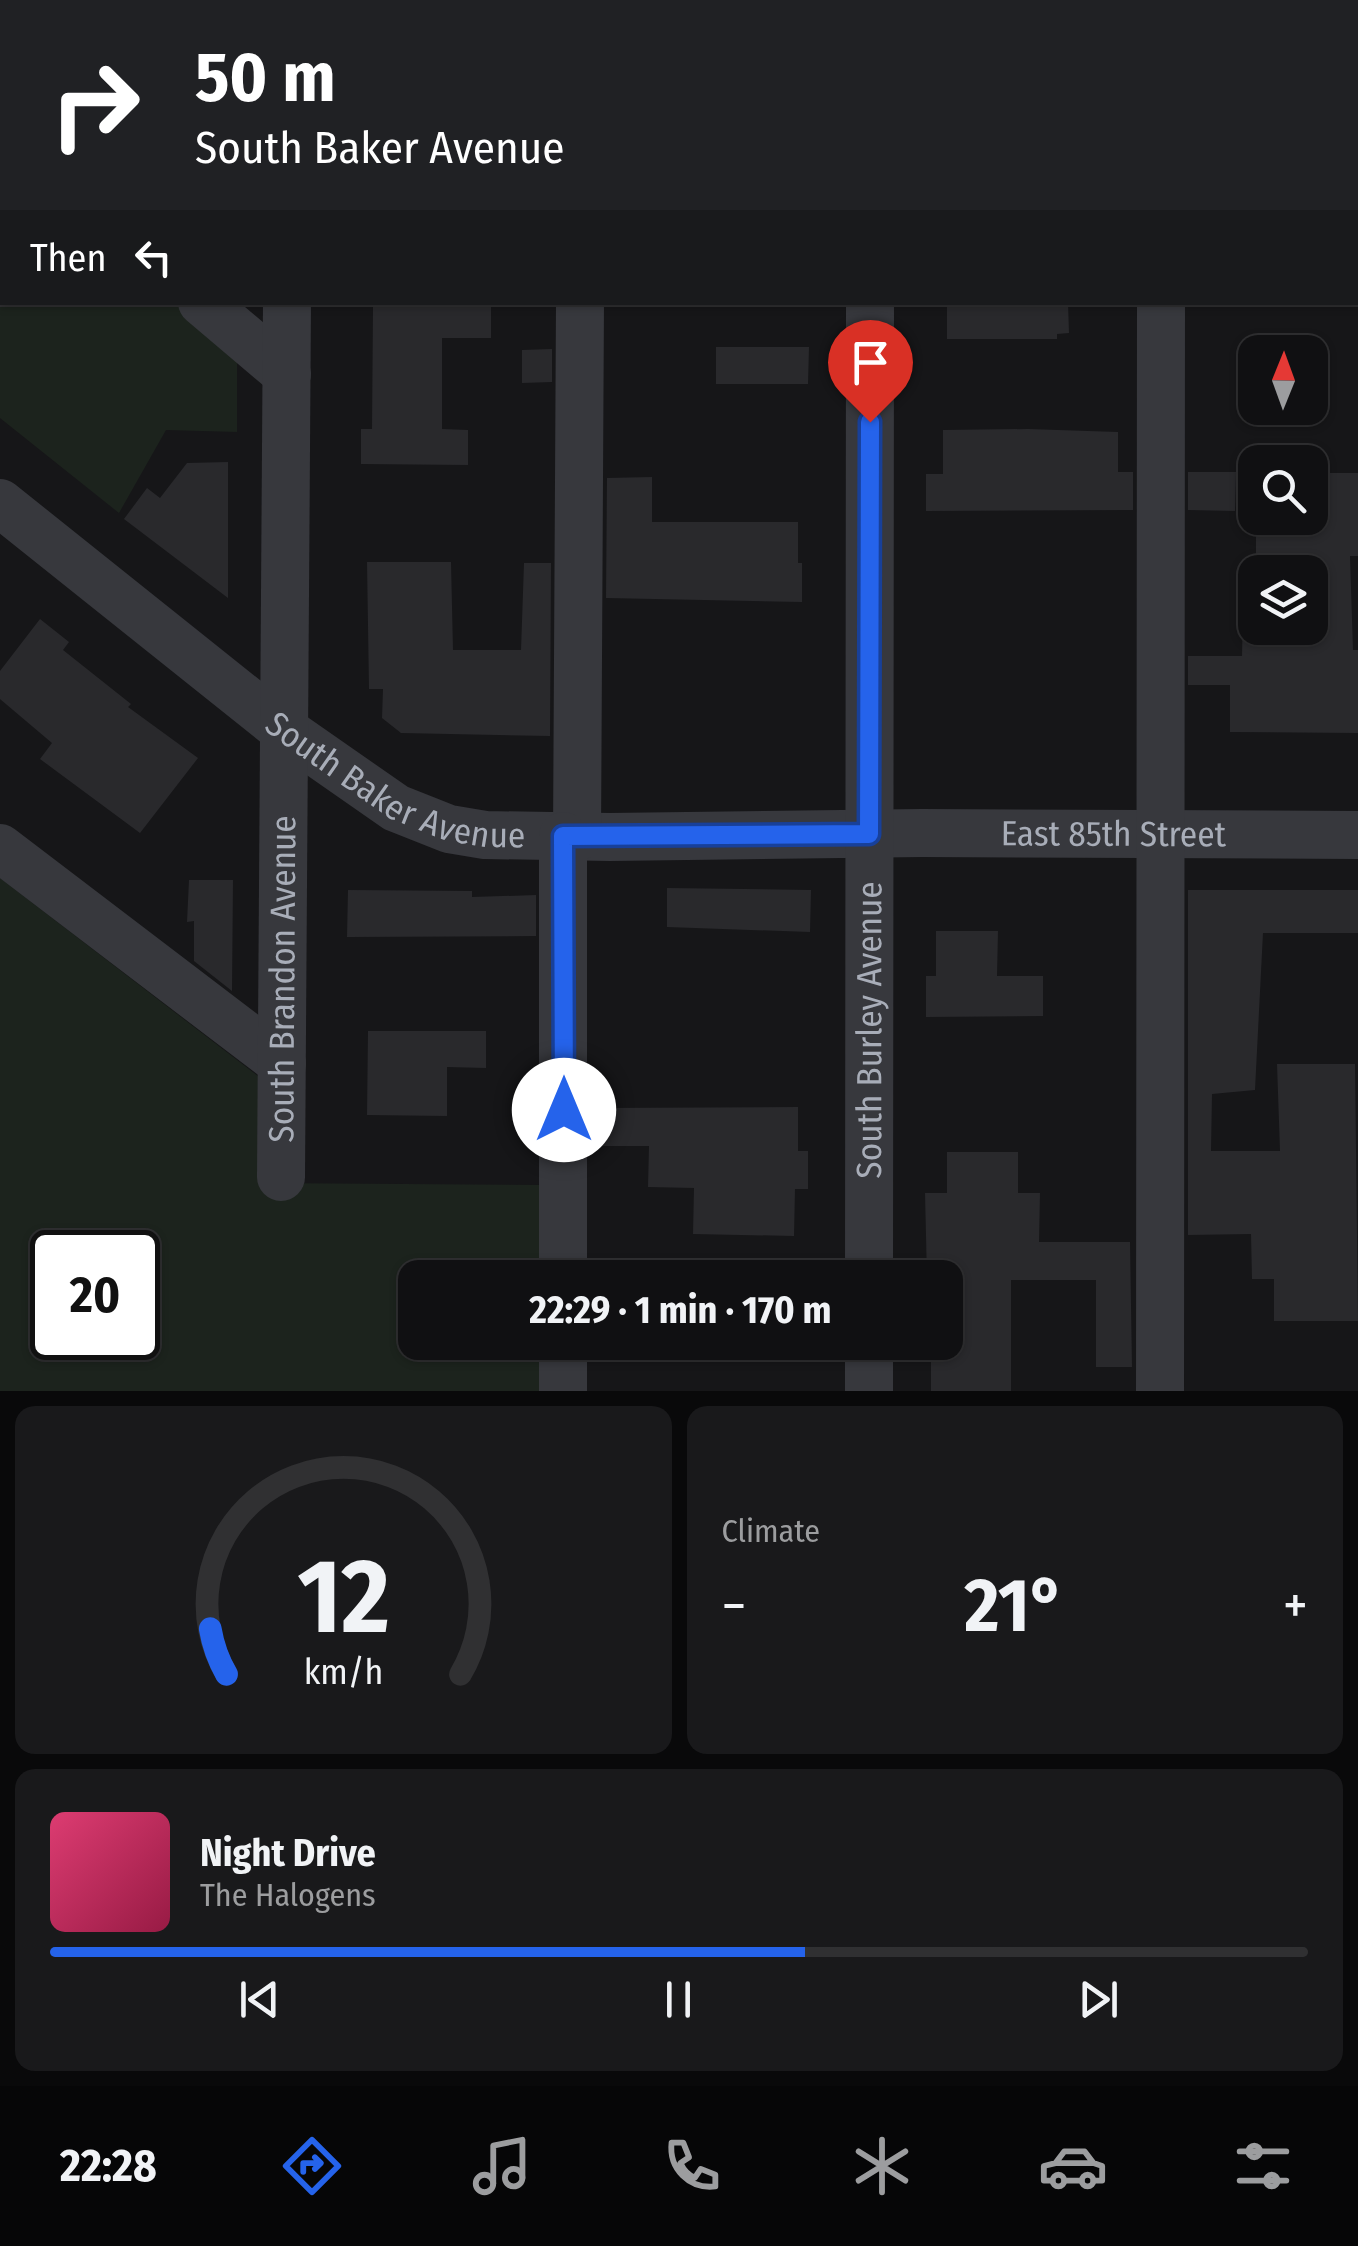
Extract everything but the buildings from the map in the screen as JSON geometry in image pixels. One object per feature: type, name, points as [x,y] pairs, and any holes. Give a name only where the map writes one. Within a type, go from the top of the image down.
[{"type":"street","points":[[206,305],[287,374]]},
{"type":"street","name":"South Brandon Avenue","points":[[281,1177],[287,305]]},
{"type":"street","points":[[563,1260],[580,305]]},
{"type":"street","name":"South Burley Avenue","points":[[869,1260],[870,305]]},
{"type":"street","points":[[1160,1391],[1161,305]]},
{"type":"street","name":"South Baker Avenue","points":[[0,503],[284,730],[396,808],[422,820],[485,835],[869,834]]},
{"type":"street","name":"East 85th Street","points":[[869,834],[1358,835]]},
{"type":"street","points":[[0,848],[282,1063]]},
{"type":"street","points":[[563,1360],[563,1391]]},
{"type":"street","points":[[869,1360],[869,1391]]},
{"type":"shaded area","points":[[0,305],[193,305],[237,340],[237,432],[166,430],[119,513],[0,418]]},
{"type":"shaded area","points":[[0,878],[263,1080],[262,1183],[545,1185],[545,1260],[398,1260],[398,1360],[545,1360],[545,1391],[0,1391]]},
{"type":"route","points":[[564,1110],[563,836],[869,834],[870,422]]}]
